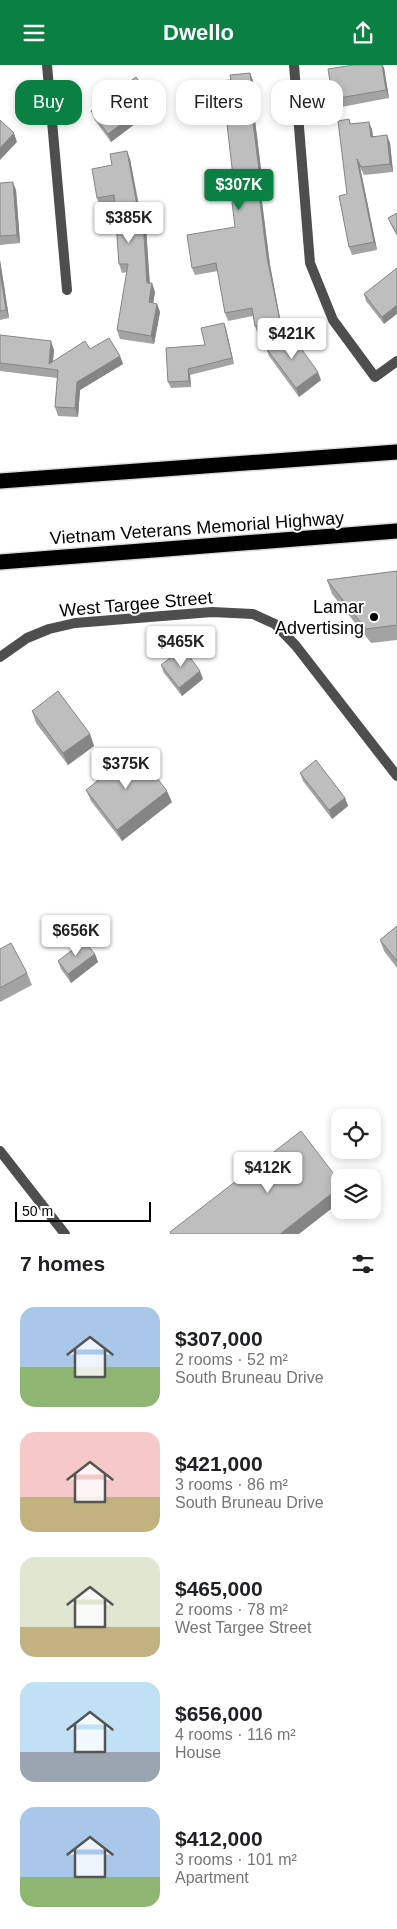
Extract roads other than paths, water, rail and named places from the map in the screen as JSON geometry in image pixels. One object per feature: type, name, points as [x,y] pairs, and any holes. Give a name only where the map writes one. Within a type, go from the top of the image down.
[{"type":"highway","points":[[0,481],[397,452]]},
{"type":"highway","name":"Vietnam Veterans Memorial Highway","points":[[0,562],[397,531]]},
{"type":"street","points":[[47,65],[67,290]]},
{"type":"street","points":[[294,65],[310,263],[333,319],[376,377],[397,361]]},
{"type":"street","name":"West Targee Street","points":[[0,657],[27,638],[49,629],[74,623],[212,612],[253,614],[275,624],[296,646],[397,777]]},
{"type":"street","points":[[0,1151],[65,1234]]},
{"type":"place","name":"Lamar Advertising","points":[[374,617]]}]
